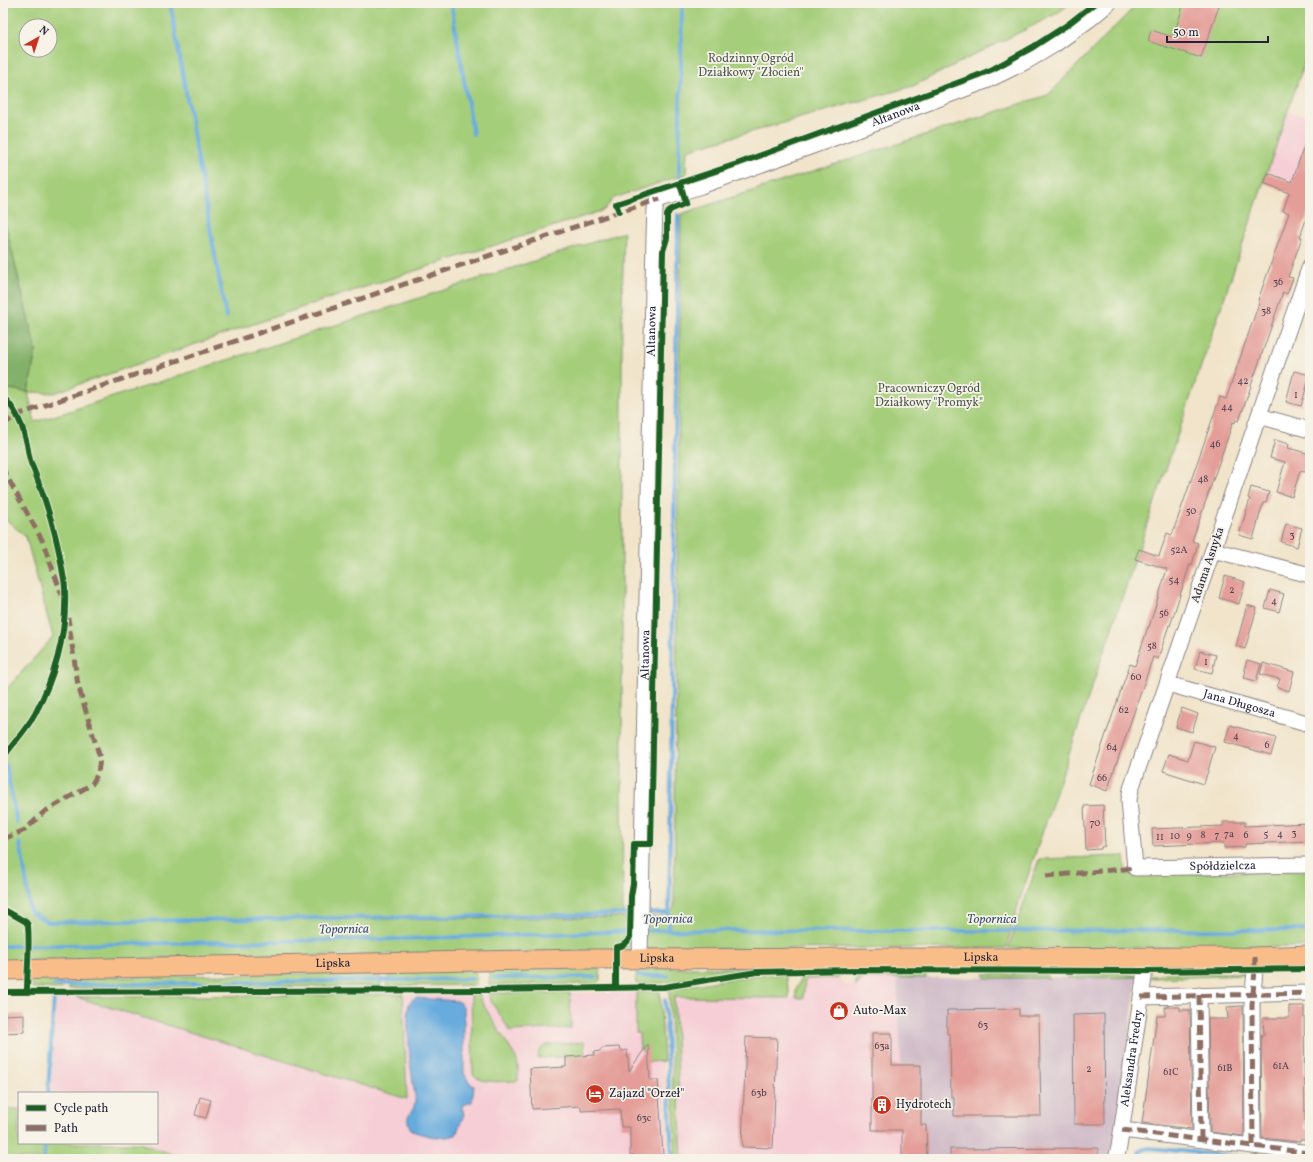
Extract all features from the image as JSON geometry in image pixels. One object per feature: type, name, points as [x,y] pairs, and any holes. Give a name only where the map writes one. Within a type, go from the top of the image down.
[{"type":"main road","name":"Lipska","points":[[3,970],[640,951],[1144,957],[1255,957],[1310,955]]},
{"type":"street","name":"Altanowa","points":[[640,951],[655,208],[660,199],[804,149],[986,81],[1041,53],[1090,19],[1109,3]]},
{"type":"street","name":"Adama Asnyka","points":[[1135,868],[1130,794],[1258,416],[1307,283],[1310,266]]},
{"type":"street","points":[[1258,416],[1310,430]]},
{"type":"street","points":[[1213,550],[1310,575]]},
{"type":"street","name":"Jana Długosza","points":[[1168,684],[1310,724]]},
{"type":"street","name":"Spółdzielcza","points":[[1135,868],[1310,865]]},
{"type":"street","name":"Aleksandra Fredry","points":[[1116,1159],[1122,1130],[1142,997],[1144,957]]},
{"type":"street","points":[[1253,1145],[1252,1005],[1255,957]]},
{"type":"street","points":[[1142,997],[1310,994]]},
{"type":"street","points":[[1199,995],[1200,1139]]},
{"type":"street","points":[[1122,1130],[1310,1153]]},
{"type":"shaded area","points":[[1288,111],[1310,117],[1310,187],[1267,172]]},
{"type":"shaded area","points":[[1137,977],[1115,1134],[1109,1159],[902,1159],[901,1065],[897,978]]},
{"type":"shaded area","points":[[839,978],[845,985],[856,986],[864,978],[897,978],[901,1065],[902,1159],[682,1159],[674,997],[803,998],[805,979]]},
{"type":"shaded area","points":[[660,992],[668,1159],[187,1159],[142,1144],[158,1144],[158,1092],[51,1092],[57,997],[76,997],[407,1099],[403,994]]},
{"type":"green space","name":"Rodzinny Ogród Działkowy \"Złocień\"","points":[[3,3],[1071,3],[1056,14],[913,86],[687,150],[686,174],[614,198],[604,210],[309,305],[54,393],[28,392],[36,351],[3,214]]},
{"type":"green space","name":"Pracowniczy Ogród Działkowy \"Promyk\"","points":[[1138,3],[1310,3],[1310,46],[1054,798],[1019,902],[1006,948],[661,949],[3,961],[3,693],[53,637],[26,537],[3,517],[3,388],[28,392],[35,422],[624,232],[622,302],[623,913],[114,921],[665,917],[674,908],[681,214],[1048,95]]},
{"type":"green space","points":[[3,214],[36,351],[28,392],[3,388]]},
{"type":"green space","points":[[1124,856],[1126,874],[1310,871],[1310,947],[1008,948],[1039,859]]},
{"type":"green space","points":[[600,968],[600,980],[596,984],[489,985],[490,973],[493,969]]},
{"type":"green space","points":[[641,968],[759,968],[663,983],[636,984],[636,974]]},
{"type":"green space","points":[[474,970],[476,974],[476,985],[387,986],[388,978],[393,972]]},
{"type":"green space","points":[[378,972],[381,986],[69,989],[71,978]]},
{"type":"green space","points":[[1068,973],[1125,973],[1137,977],[1068,978]]},
{"type":"green space","points":[[1164,973],[1247,973],[1248,975],[1150,978],[1150,976],[1157,976]]},
{"type":"green space","points":[[761,974],[785,975],[789,989],[789,998],[674,997],[682,1159],[676,1159],[669,989]]},
{"type":"green space","points":[[839,974],[839,978],[805,979],[803,998],[796,998],[796,990],[802,975]]},
{"type":"green space","points":[[859,974],[926,974],[926,978],[864,978],[856,986],[856,980]]},
{"type":"green space","points":[[984,974],[1046,974],[1050,978],[985,978]]},
{"type":"green space","points":[[56,978],[61,983],[62,989],[32,988],[32,979]]},
{"type":"green space","points":[[636,992],[660,992],[664,1061],[648,1062],[643,1051],[640,1049],[639,1033],[636,1033]]},
{"type":"green space","points":[[489,993],[570,993],[571,1028],[510,1031],[491,1001]]},
{"type":"green space","points":[[403,994],[407,1099],[76,997]]},
{"type":"green space","points":[[471,994],[479,994],[481,1001],[516,1058],[518,1065],[518,1081],[486,1081],[476,1077],[473,1073]]},
{"type":"green space","points":[[584,1042],[585,1056],[538,1058],[539,1051],[545,1045]]},
{"type":"green space","points":[[3,1109],[18,1109],[18,1144],[142,1144],[187,1159],[3,1159]]},
{"type":"water","points":[[416,998],[457,1001],[462,1005],[464,1011],[464,1073],[469,1082],[474,1086],[472,1102],[463,1105],[462,1107],[464,1114],[456,1135],[434,1137],[412,1131],[409,1125],[408,1118],[414,1108],[415,1098],[410,1055],[408,1009],[410,1002]]},
{"type":"building","points":[[1184,3],[1220,3],[1201,58],[1148,41],[1151,30],[1173,37]]},
{"type":"building","points":[[1308,134],[1310,135],[1310,208],[1288,277],[1293,278],[1287,294],[1283,292],[1239,421],[1236,420],[1235,423],[1233,422],[1192,541],[1198,543],[1192,565],[1190,564],[1158,659],[1153,657],[1107,791],[1089,784],[1130,664],[1135,666],[1167,569],[1135,559],[1139,549],[1159,556],[1167,533],[1172,535],[1220,397],[1226,399],[1260,300],[1258,300],[1289,213],[1283,211],[1289,193],[1264,183],[1268,173],[1292,182]]},
{"type":"building","points":[[1294,371],[1310,375],[1301,406],[1286,402]]},
{"type":"building","points":[[1275,440],[1289,444],[1288,448],[1310,454],[1310,473],[1300,471],[1292,497],[1276,492],[1285,462],[1270,458]]},
{"type":"building","points":[[1251,487],[1269,492],[1266,503],[1263,503],[1253,539],[1239,535],[1250,499],[1248,498]]},
{"type":"building","points":[[1286,524],[1302,528],[1297,547],[1281,542]]},
{"type":"building","points":[[1225,576],[1245,582],[1239,604],[1219,598]]},
{"type":"building","points":[[1270,590],[1284,594],[1279,612],[1265,608]]},
{"type":"building","points":[[1247,605],[1257,608],[1245,649],[1236,646]]},
{"type":"building","points":[[1200,651],[1216,655],[1212,673],[1195,669]]},
{"type":"building","points":[[1247,660],[1261,664],[1256,681],[1244,678],[1246,670],[1244,670]]},
{"type":"building","points":[[1263,663],[1294,672],[1289,691],[1277,687],[1280,679],[1260,674]]},
{"type":"building","points":[[1182,708],[1198,714],[1192,732],[1176,727]]},
{"type":"building","points":[[1230,725],[1276,738],[1271,755],[1225,742]]},
{"type":"building","points":[[1194,741],[1215,747],[1204,784],[1163,771],[1169,754],[1188,760]]},
{"type":"building","points":[[1103,805],[1105,846],[1101,847],[1101,849],[1086,850],[1084,806]]},
{"type":"building","points":[[1223,822],[1245,822],[1245,826],[1310,823],[1310,841],[1245,844],[1245,847],[1224,848],[1224,843],[1153,846],[1152,829],[1223,826]]},
{"type":"building","points":[[1243,1006],[1244,1136],[1210,1132],[1208,1019],[1228,1019],[1227,1007]]},
{"type":"building","points":[[1289,1006],[1304,1006],[1305,1129],[1309,1129],[1309,1140],[1300,1140],[1300,1142],[1262,1138],[1261,1035],[1264,1035],[1263,1018],[1289,1018]]},
{"type":"building","points":[[1165,1007],[1180,1007],[1180,1010],[1190,1010],[1192,1129],[1142,1123],[1157,1016],[1165,1016]]},
{"type":"building","points":[[1019,1009],[1019,1016],[1039,1016],[1041,1116],[954,1116],[954,1097],[951,1097],[950,1034],[947,1034],[947,1010]]},
{"type":"building","points":[[24,1014],[24,1032],[4,1033],[3,1015]]},
{"type":"building","points":[[1104,1014],[1105,1124],[1074,1124],[1073,1015]]},
{"type":"building","points":[[872,1033],[892,1033],[892,1065],[921,1065],[921,1125],[926,1125],[927,1159],[902,1159],[902,1130],[872,1130]]},
{"type":"building","points":[[746,1037],[777,1038],[773,1148],[742,1147]]},
{"type":"building","name":"Zajazd \"Orzeł\"","points":[[648,1044],[650,1080],[658,1080],[663,1155],[659,1155],[659,1159],[635,1159],[634,1155],[630,1155],[630,1127],[621,1127],[620,1109],[581,1111],[581,1106],[532,1109],[530,1069],[566,1067],[566,1057],[594,1055],[594,1052],[600,1051],[602,1048],[619,1047],[623,1051],[627,1050],[629,1071]]},
{"type":"building","points":[[200,1097],[211,1100],[206,1118],[195,1115]]},
{"type":"building","points":[[1098,1148],[1098,1159],[950,1159],[950,1149]]},
{"type":"waterway","points":[[170,3],[226,317]]},
{"type":"waterway","points":[[451,3],[473,134]]},
{"type":"waterway","points":[[679,176],[682,3]]},
{"type":"waterway","points":[[669,930],[678,215]]},
{"type":"waterway","points":[[6,765],[17,822]]},
{"type":"waterway","points":[[20,843],[30,912],[48,922],[637,914]]},
{"type":"waterway","points":[[644,913],[669,913]]},
{"type":"waterway","name":"Topornica","points":[[644,931],[1310,930]]},
{"type":"waterway","name":"Topornica","points":[[3,946],[397,939],[638,931]]},
{"type":"waterway","points":[[638,976],[668,976]]},
{"type":"waterway","points":[[494,978],[596,977]]},
{"type":"waterway","points":[[54,985],[472,979]]},
{"type":"waterway","points":[[48,1092],[54,996]]},
{"type":"waterway","points":[[665,1000],[672,1159]]},
{"type":"waterway","points":[[44,1159],[45,1144]]},
{"type":"waterway","points":[[1138,1159],[1140,1150],[1150,1148],[1262,1159]]},
{"type":"marked path","points":[[3,425],[17,415],[63,399],[660,199]]},
{"type":"marked path","points":[[3,467],[42,540],[62,595]]},
{"type":"marked path","points":[[3,839],[25,830],[44,812],[92,784],[98,773],[100,758],[78,685],[68,618]]},
{"type":"marked path","points":[[1046,876],[1135,868]]},
{"type":"marked path","points":[[1253,1145],[1252,1005],[1255,957]]},
{"type":"marked path","points":[[1141,997],[1310,993]]},
{"type":"marked path","points":[[1199,995],[1201,1139]]},
{"type":"marked path","points":[[1122,1130],[1310,1153]]},
{"type":"cycle path","points":[[619,212],[616,204],[737,164],[993,69],[1033,47],[1067,25],[1095,3]]},
{"type":"cycle path","points":[[616,987],[616,947],[624,945],[628,942],[630,937],[634,844],[651,844],[663,251],[667,238],[667,215],[670,210],[686,203],[680,184]]},
{"type":"cycle path","points":[[3,397],[14,410],[22,426],[30,460],[50,514],[60,554],[65,586],[62,637],[54,669],[35,714],[3,758]]},
{"type":"cycle path","points":[[3,909],[26,922],[28,925],[29,942],[27,992]]},
{"type":"cycle path","points":[[3,992],[483,990],[664,987],[757,972],[850,970],[1144,971],[1310,969]]},
{"type":"place","name":"Auto-Max","points":[[839,1011]]},
{"type":"place","name":"Zajazd \"Orzeł\"","points":[[595,1094]]},
{"type":"place","name":"Hydrotech","points":[[882,1105]]}]
